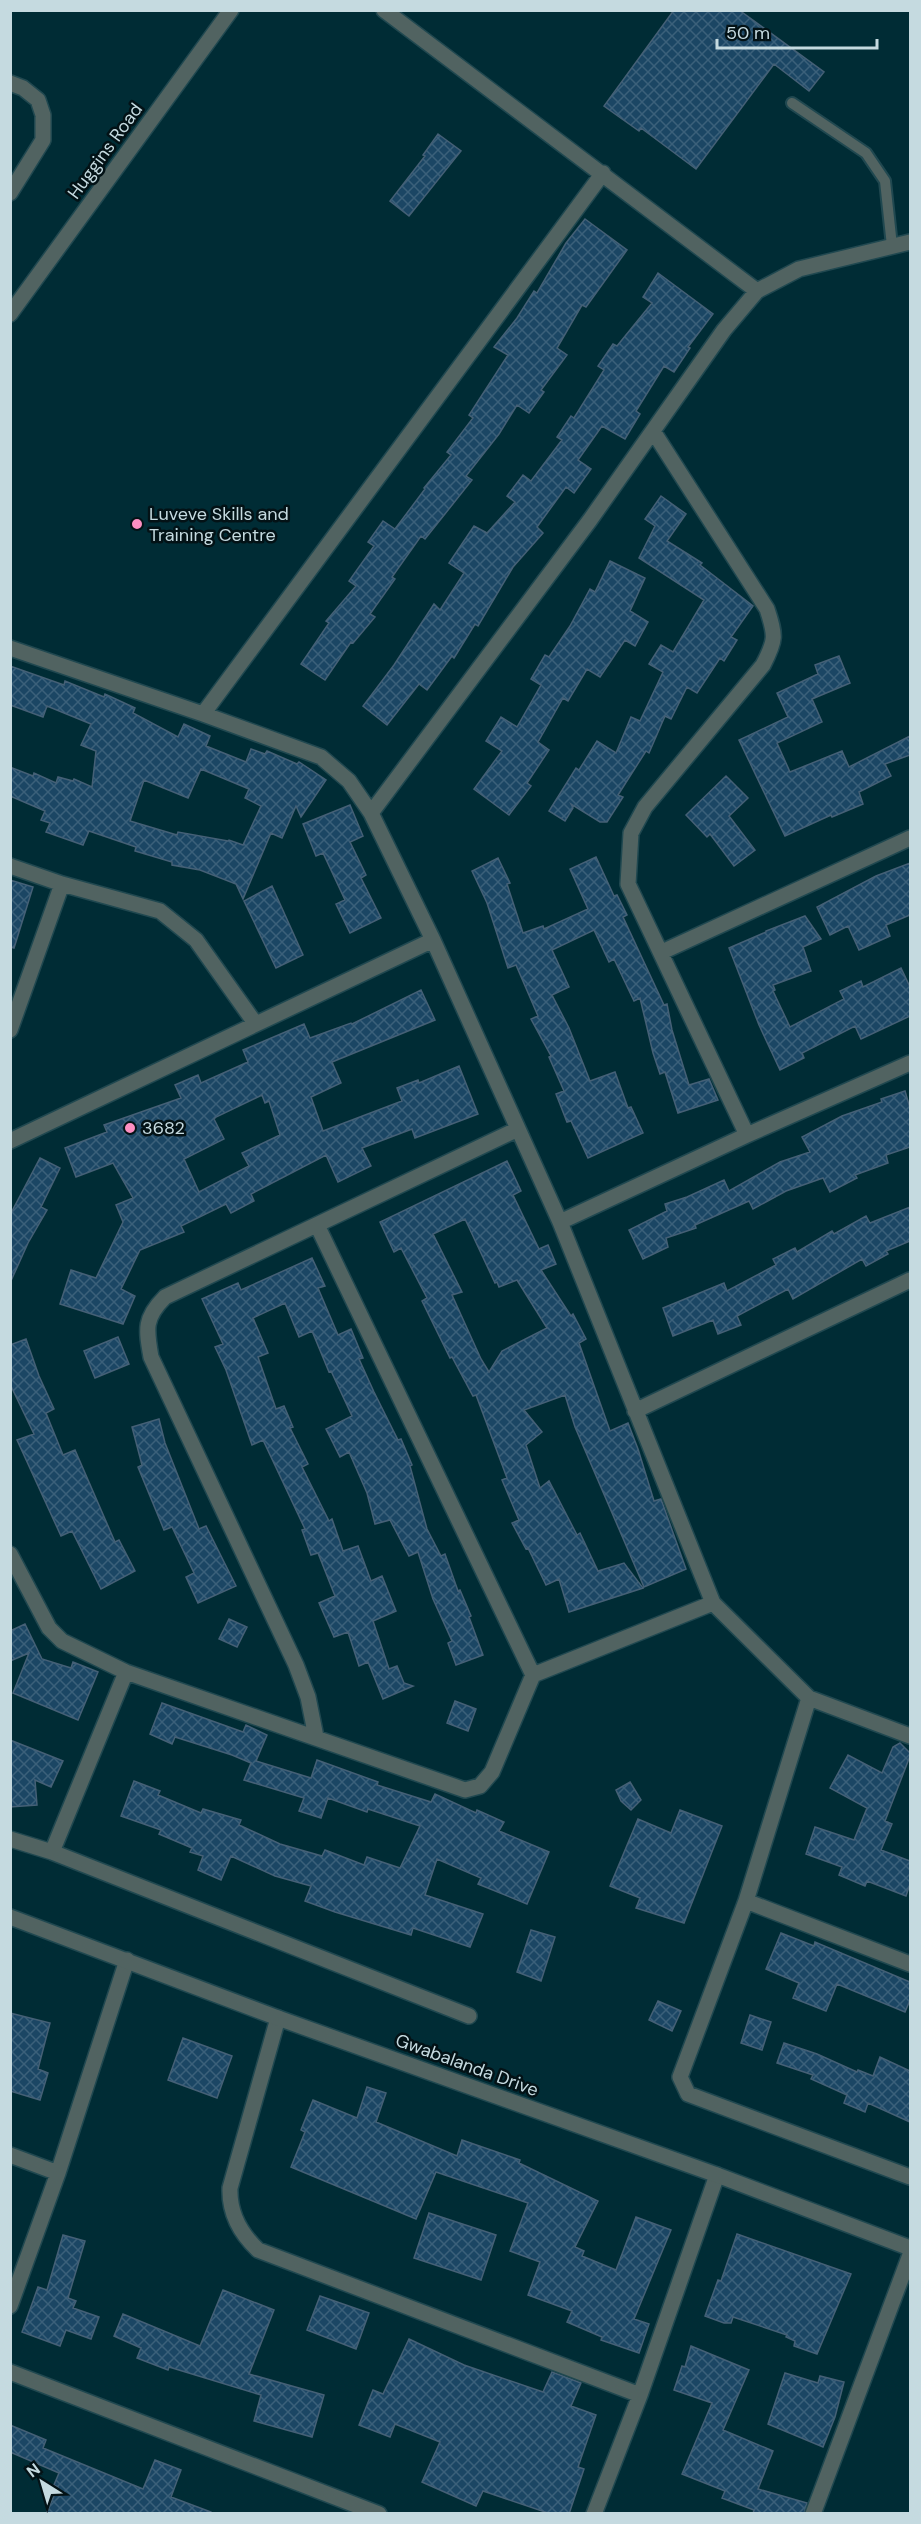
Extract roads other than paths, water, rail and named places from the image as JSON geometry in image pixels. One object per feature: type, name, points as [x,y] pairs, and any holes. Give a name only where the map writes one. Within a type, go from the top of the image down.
[{"type":"street","name":"Huggins Road","points":[[10,314],[231,10]]},
{"type":"street","points":[[384,10],[757,291]]},
{"type":"street","points":[[10,83],[23,88],[38,100],[43,115],[43,140],[10,193]]},
{"type":"street","points":[[203,714],[603,173]]},
{"type":"street","points":[[371,813],[590,520],[724,330],[757,291],[799,269],[910,242]]},
{"type":"street","points":[[653,431],[767,609],[775,633],[771,650],[763,665],[645,807],[630,833],[628,884],[638,908],[662,951],[747,1135]]},
{"type":"street","points":[[10,648],[321,757],[349,781],[371,813],[433,940],[560,1222],[713,1603],[809,1698],[910,1736]]},
{"type":"street","points":[[662,951],[910,837]]},
{"type":"street","points":[[10,866],[62,884],[160,911],[196,940],[255,1023]]},
{"type":"street","points":[[10,1030],[62,884]]},
{"type":"street","points":[[10,1140],[433,940]]},
{"type":"street","points":[[560,1222],[747,1135],[910,1063]]},
{"type":"street","points":[[316,1737],[308,1697],[296,1665],[150,1357],[147,1335],[148,1319],[165,1297],[518,1129]]},
{"type":"street","points":[[317,1225],[533,1675]]},
{"type":"street","points":[[636,1411],[910,1281]]},
{"type":"street","points":[[10,1554],[54,1635],[62,1641],[126,1672],[465,1790],[480,1786],[492,1772],[533,1675],[713,1603]]},
{"type":"street","points":[[52,1852],[126,1672]]},
{"type":"street","points":[[809,1698],[746,1901],[680,2077],[682,2086],[688,2094],[910,2177]]},
{"type":"street","points":[[10,1839],[52,1852],[469,2016]]},
{"type":"street","points":[[746,1901],[910,1964]]},
{"type":"street","name":"Gwabalanda Drive","points":[[10,1917],[127,1959],[278,2018],[717,2175],[910,2248]]},
{"type":"street","points":[[10,2306],[58,2173],[127,1959]]},
{"type":"street","points":[[278,2018],[230,2188],[229,2206],[245,2238],[258,2250],[640,2395]]},
{"type":"street","points":[[10,2155],[58,2173]]},
{"type":"street","points":[[594,2514],[640,2395],[717,2175]]},
{"type":"street","points":[[813,2514],[910,2255]]},
{"type":"street","points":[[10,2372],[379,2514]]},
{"type":"lane","points":[[792,103],[866,153],[885,181],[892,246]]},
{"type":"place","name":"Luveve Skills and Training Centre","points":[[137,524]]},
{"type":"place","name":"3682","points":[[130,1128]]}]
